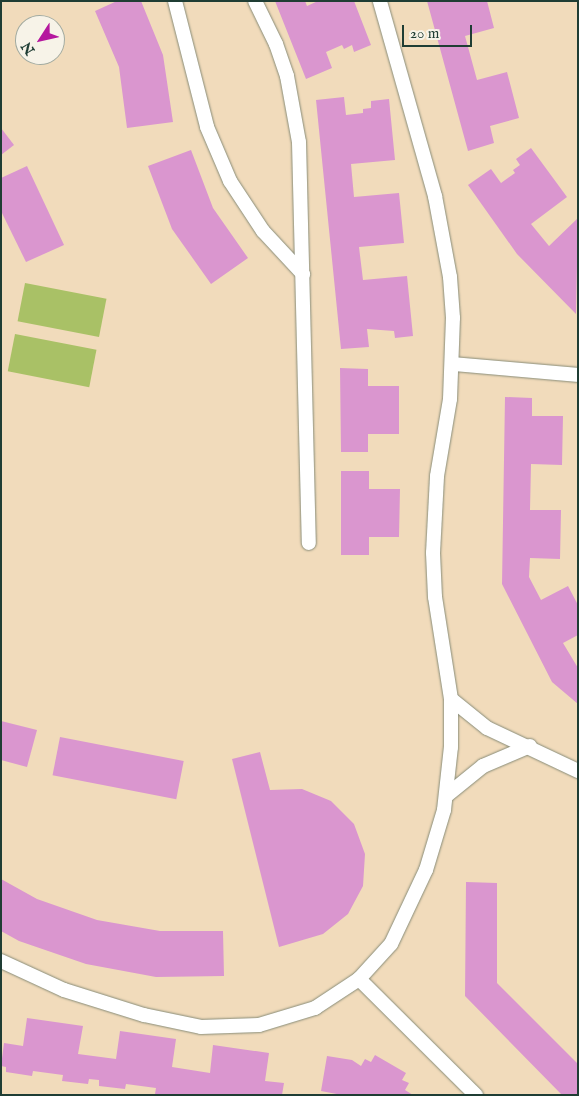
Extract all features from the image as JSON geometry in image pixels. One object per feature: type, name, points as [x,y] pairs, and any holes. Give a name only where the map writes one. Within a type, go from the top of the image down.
[{"type":"lane","points":[[175,1],[207,127],[230,181],[263,231],[303,274]]},
{"type":"lane","points":[[255,1],[276,44],[295,108],[301,166],[309,543]]},
{"type":"lane","points":[[1,961],[103,1004],[200,1027],[259,1025],[315,1008],[359,979],[391,944],[414,899],[436,840],[446,796],[451,747],[451,699],[435,597],[433,553],[437,476],[450,399],[452,309],[444,236],[380,1]]},
{"type":"lane","points":[[452,364],[578,375]]},
{"type":"lane","points":[[451,699],[487,728],[530,746],[578,771]]},
{"type":"lane","points":[[446,796],[483,766],[530,746]]},
{"type":"lane","points":[[359,979],[476,1095]]},
{"type":"green space","points":[[25,283],[106,299],[99,337],[18,321]]},
{"type":"green space","points":[[15,334],[96,350],[89,387],[8,371]]},
{"type":"building","points":[[117,1],[141,1],[163,55],[173,122],[127,128],[119,67],[95,11]]},
{"type":"building","points":[[275,1],[305,1],[307,6],[318,1],[354,1],[371,45],[354,52],[352,45],[344,49],[342,45],[326,52],[332,68],[306,79]]},
{"type":"building","points":[[427,1],[487,1],[494,28],[465,36],[477,80],[507,72],[519,118],[490,126],[494,143],[468,151]]},
{"type":"building","points":[[344,97],[346,115],[363,113],[363,109],[371,108],[371,101],[389,99],[395,160],[351,164],[354,197],[399,193],[404,243],[359,247],[363,280],[407,276],[413,336],[395,338],[394,331],[367,329],[369,347],[341,349],[316,100]]},
{"type":"building","points":[[1,128],[14,145],[1,155]]},
{"type":"building","points":[[531,148],[567,197],[531,224],[549,246],[578,218],[576,314],[517,254],[468,185],[491,169],[501,183],[515,173],[513,170],[520,165],[516,159]]},
{"type":"building","points":[[191,150],[213,208],[248,258],[211,284],[172,229],[148,166]]},
{"type":"building","points":[[27,166],[64,245],[26,262],[1,211],[1,178]]},
{"type":"building","points":[[340,368],[368,369],[368,386],[399,386],[399,434],[368,434],[368,452],[341,452]]},
{"type":"building","points":[[505,397],[532,398],[532,416],[563,416],[562,465],[531,464],[530,510],[561,510],[560,559],[530,558],[529,577],[541,600],[568,586],[578,605],[578,635],[563,643],[578,668],[578,704],[552,682],[502,584]]},
{"type":"building","points":[[341,471],[369,471],[369,489],[400,489],[399,537],[369,537],[369,555],[341,555]]},
{"type":"building","points":[[1,721],[37,730],[27,767],[1,760]]},
{"type":"building","points":[[60,737],[184,761],[176,799],[53,775]]},
{"type":"building","points":[[260,752],[270,790],[302,789],[331,801],[354,824],[365,854],[363,886],[348,914],[323,934],[279,947],[232,759]]},
{"type":"building","points":[[1,879],[37,899],[97,920],[160,931],[223,931],[224,976],[156,977],[86,964],[19,941],[1,931]]},
{"type":"building","points":[[466,882],[497,883],[497,983],[578,1064],[578,1095],[562,1095],[465,996]]},
{"type":"building","points":[[27,1018],[83,1026],[78,1054],[116,1059],[120,1031],[176,1039],[172,1067],[210,1073],[213,1045],[269,1053],[265,1081],[284,1083],[282,1095],[159,1095],[155,1094],[156,1088],[126,1084],[125,1089],[99,1086],[99,1080],[89,1079],[88,1084],[62,1081],[63,1075],[33,1071],[32,1076],[6,1072],[6,1067],[1,1066],[4,1043],[23,1046]]},
{"type":"building","points":[[375,1055],[406,1073],[402,1080],[409,1083],[405,1090],[413,1095],[342,1095],[321,1091],[327,1056],[352,1060],[361,1066],[365,1059],[371,1062]]}]
